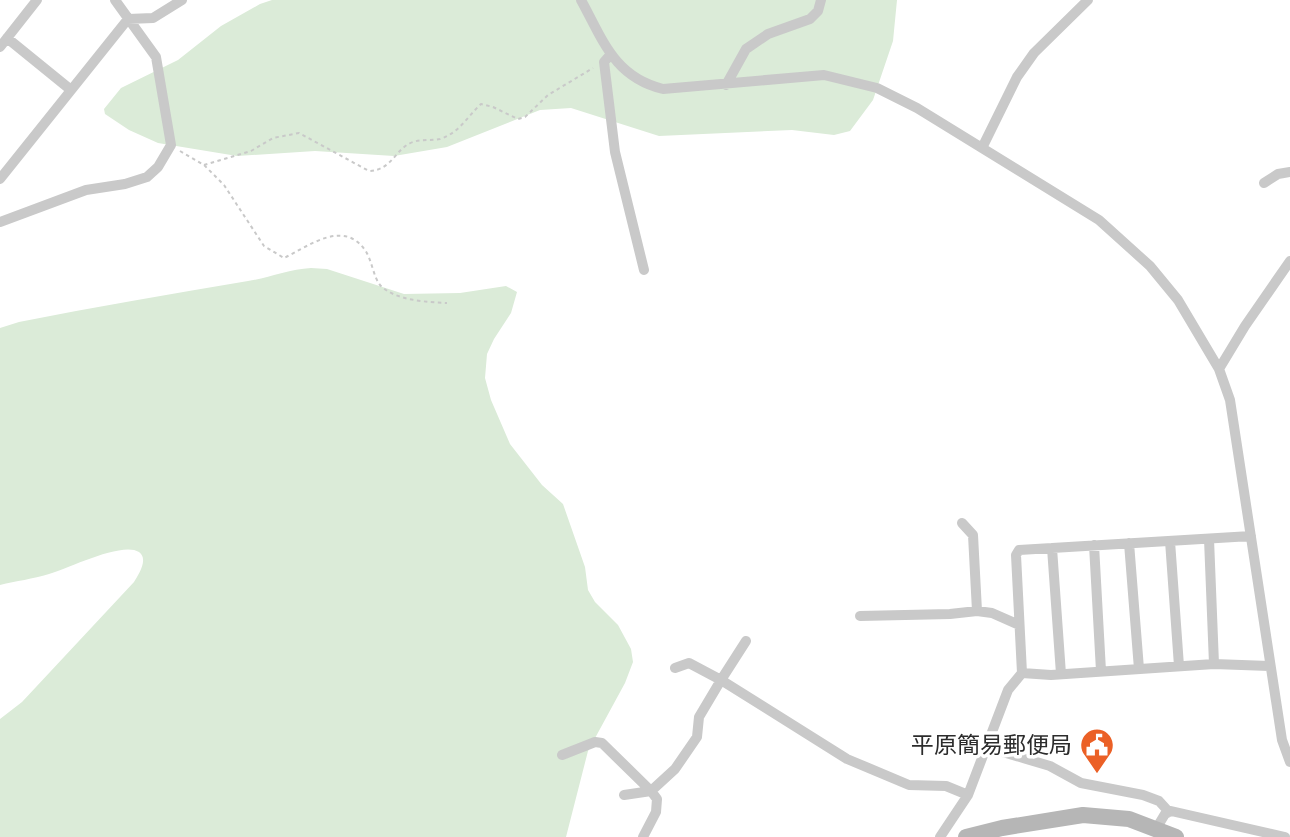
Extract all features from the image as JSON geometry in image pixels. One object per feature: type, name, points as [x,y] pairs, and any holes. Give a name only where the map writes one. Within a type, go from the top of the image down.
[{"type":"main road","points":[[966,837],[1002,828],[1083,815],[1129,819],[1176,837]]},
{"type":"street","points":[[37,0],[3,42],[71,90]]},
{"type":"street","points":[[0,222],[86,190],[125,184],[147,177],[158,167],[171,145],[156,57],[115,0]]},
{"type":"street","points":[[0,179],[128,19],[153,18],[182,0]]},
{"type":"street","points":[[581,0],[607,58],[615,152],[644,270]]},
{"type":"street","points":[[726,85],[746,49],[768,34],[810,19],[818,11],[821,0]]},
{"type":"street","points":[[982,148],[1017,77],[1034,54],[1088,0]]},
{"type":"street","points":[[607,58],[643,84],[663,89],[726,85],[803,75],[824,75],[877,88],[917,108],[1099,220],[1150,266],[1178,300],[1219,369],[1230,400],[1269,666],[1282,740],[1290,762]]},
{"type":"street","points":[[1264,183],[1278,174],[1290,172]]},
{"type":"street","points":[[1219,369],[1290,261]]},
{"type":"street","points":[[962,523],[973,535],[977,611]]},
{"type":"street","points":[[940,837],[968,795],[1008,690],[1022,673],[1016,555],[1019,550],[1251,536]]},
{"type":"street","points":[[1209,539],[1214,664]]},
{"type":"street","points":[[1170,541],[1179,666]]},
{"type":"street","points":[[1129,543],[1139,669]]},
{"type":"street","points":[[1094,545],[1101,671]]},
{"type":"street","points":[[1052,548],[1061,674]]},
{"type":"street","points":[[860,616],[977,611],[992,613],[1020,625]]},
{"type":"street","points":[[624,795],[651,791],[675,769],[697,737],[699,717],[746,641]]},
{"type":"street","points":[[675,668],[690,663],[846,759],[909,785],[946,786],[968,795]]},
{"type":"street","points":[[1022,673],[1061,674],[1214,664],[1269,666]]},
{"type":"street","points":[[562,755],[595,742],[602,743],[651,791],[657,799],[656,811],[643,837]]},
{"type":"street","points":[[986,747],[1050,766],[1081,783],[1143,795],[1159,801],[1169,812],[1285,837]]},
{"type":"street","points":[[1156,829],[1169,812]]},
{"type":"path","points":[[204,164],[251,151],[273,138],[299,133],[369,171],[376,171],[388,165],[411,142],[439,139],[458,131],[481,104],[518,119],[525,117],[548,95],[607,58]]},
{"type":"path","points":[[171,145],[204,164],[224,185],[264,246],[284,258],[335,234],[349,237],[364,248],[380,285],[397,295],[426,302],[447,303]]},
{"type":"green space","points":[[272,0],[897,0],[893,41],[873,100],[850,131],[834,135],[792,130],[659,136],[571,108],[540,110],[447,147],[394,156],[315,151],[237,156],[158,143],[129,130],[105,114],[104,109],[121,88],[178,60],[221,26]]},
{"type":"green space","points":[[311,268],[327,269],[404,294],[460,293],[506,286],[517,292],[511,313],[487,354],[485,378],[491,400],[510,444],[542,485],[563,504],[585,567],[588,590],[595,602],[618,625],[631,649],[633,662],[625,683],[588,751],[566,837],[0,837],[0,719],[22,702],[134,582],[143,559],[139,552],[120,550],[49,574],[0,585],[0,328],[48,316]]},
{"type":"place","name":"平原簡易郵便局","points":[[1097,775]]}]
